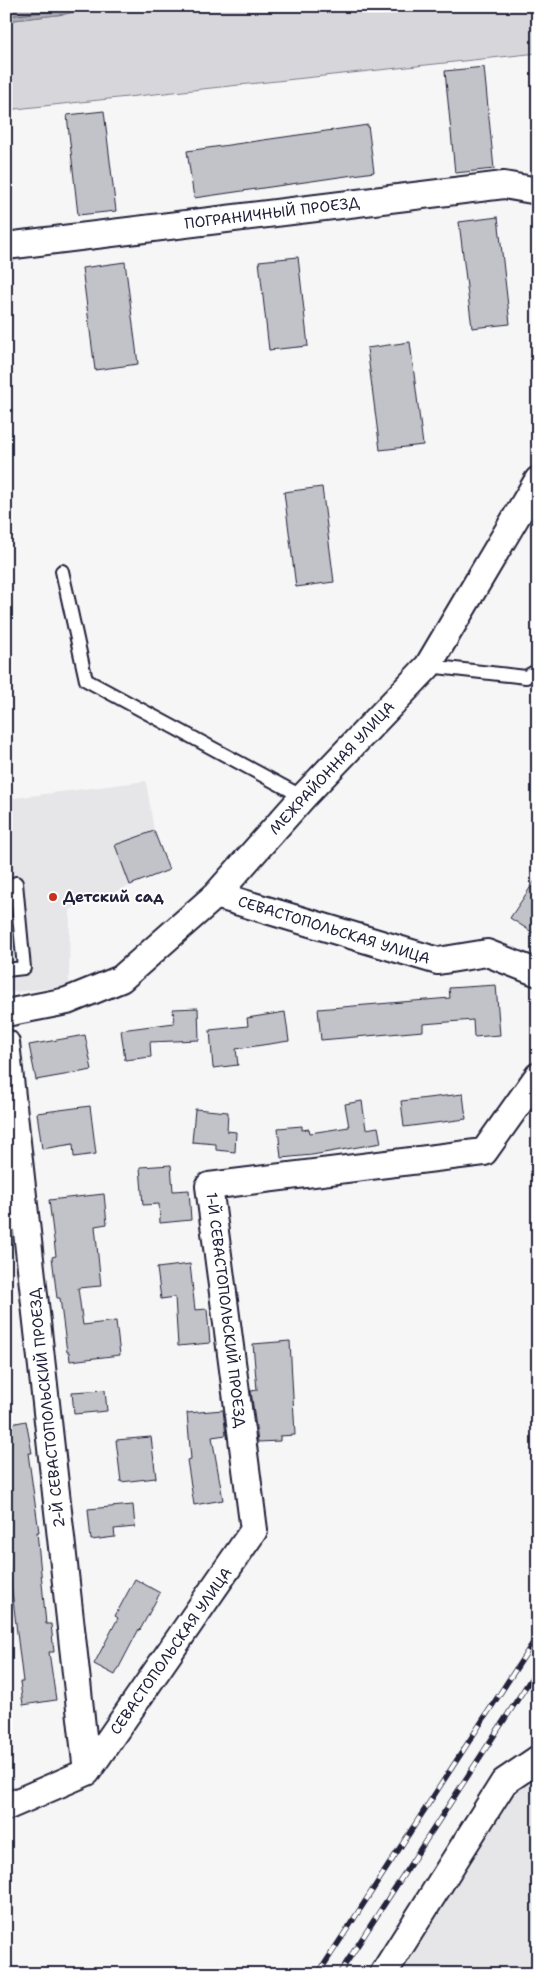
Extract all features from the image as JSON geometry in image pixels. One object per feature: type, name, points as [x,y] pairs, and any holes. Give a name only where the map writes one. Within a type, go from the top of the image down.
[{"type":"street","name":"ПОГРАНИЧНЫЙ ПРОЕЗД","points":[[6,246],[504,185],[538,191]]},
{"type":"street","name":"МЕЖРАЙОННАЯ УЛИЦА","points":[[6,1013],[68,1001],[121,979],[216,895],[303,797],[428,666],[538,480]]},
{"type":"street","name":"СЕВАСТОПОЛЬСКАЯ УЛИЦА","points":[[216,895],[438,961],[487,953],[538,973]]},
{"type":"street","name":"2-Й СЕВАСТОПОЛЬСКИЙ ПРОЕЗД","points":[[6,1043],[87,1772]]},
{"type":"street","name":"1-Й СЕВАСТОПОЛЬСКИЙ ПРОЕЗД","points":[[254,1530],[209,1186],[484,1152],[538,1076]]},
{"type":"street","name":"СЕВАСТОПОЛЬСКАЯ УЛИЦА","points":[[87,1772],[254,1530]]},
{"type":"street","points":[[383,1974],[504,1782],[538,1759]]},
{"type":"street","points":[[6,1807],[87,1772]]},
{"type":"lane","points":[[62,571],[86,680],[303,797]]},
{"type":"lane","points":[[428,666],[526,677],[538,670]]},
{"type":"lane","points":[[6,970],[24,968],[16,883]]},
{"type":"shaded area","points":[[103,6],[538,6],[538,53],[6,110],[6,21],[65,14]]},
{"type":"shaded area","name":"Детский сад","points":[[146,781],[154,831],[169,870],[70,910],[69,986],[6,993],[6,799]]},
{"type":"shaded area","points":[[538,1759],[538,1974],[383,1974],[504,1782]]},
{"type":"water","points":[[6,6],[94,6],[65,14],[6,21]]},
{"type":"building","points":[[484,67],[494,169],[455,173],[445,71]]},
{"type":"building","points":[[104,111],[116,211],[78,215],[67,115]]},
{"type":"building","points":[[368,125],[374,172],[194,198],[187,151]]},
{"type":"building","points":[[498,217],[510,324],[472,328],[459,222]]},
{"type":"building","points":[[298,257],[308,346],[269,350],[259,261]]},
{"type":"building","points":[[125,262],[138,364],[95,370],[82,268]]},
{"type":"building","points":[[410,342],[423,445],[380,450],[367,348]]},
{"type":"building","points":[[322,487],[334,582],[296,587],[284,492]]},
{"type":"building","points":[[154,831],[169,870],[130,885],[115,845]]},
{"type":"building","points":[[538,876],[538,936],[510,918]]},
{"type":"building","points":[[496,985],[500,1035],[474,1037],[473,1020],[423,1024],[423,1031],[321,1040],[318,1009],[450,998],[449,988]]},
{"type":"building","points":[[198,1008],[199,1040],[150,1042],[151,1057],[125,1060],[121,1030],[174,1023],[173,1009]]},
{"type":"building","points":[[285,1012],[289,1041],[236,1049],[238,1065],[213,1068],[210,1030],[248,1026],[247,1018]]},
{"type":"building","points":[[85,1035],[92,1070],[36,1080],[29,1045]]},
{"type":"building","points":[[463,1094],[466,1119],[404,1127],[401,1101]]},
{"type":"building","points":[[362,1101],[366,1129],[378,1127],[381,1143],[312,1155],[281,1158],[278,1128],[302,1126],[302,1130],[309,1129],[310,1133],[349,1127],[345,1104]]},
{"type":"building","points":[[90,1106],[96,1154],[74,1157],[73,1144],[42,1149],[37,1113]]},
{"type":"building","points":[[195,1109],[228,1112],[227,1131],[236,1132],[235,1152],[216,1150],[216,1144],[192,1142]]},
{"type":"building","points":[[171,1165],[173,1191],[189,1190],[191,1220],[160,1223],[159,1204],[143,1205],[140,1167]]},
{"type":"building","points":[[104,1194],[107,1224],[95,1226],[101,1286],[78,1288],[83,1325],[116,1321],[120,1355],[70,1361],[69,1352],[67,1352],[60,1298],[57,1298],[52,1257],[56,1256],[49,1200]]},
{"type":"building","points":[[190,1264],[195,1310],[207,1309],[210,1343],[178,1346],[175,1297],[161,1299],[157,1268]]},
{"type":"building","points":[[290,1341],[295,1435],[280,1436],[280,1441],[258,1442],[251,1391],[257,1390],[253,1344]]},
{"type":"building","points":[[105,1390],[107,1411],[74,1414],[72,1392]]},
{"type":"building","points":[[223,1410],[226,1435],[212,1437],[223,1500],[194,1505],[187,1460],[191,1459],[187,1413]]},
{"type":"building","points":[[26,1421],[32,1453],[28,1453],[39,1532],[37,1532],[46,1624],[51,1624],[54,1652],[49,1652],[56,1700],[23,1705],[20,1682],[23,1682],[7,1550],[9,1550],[6,1525],[6,1425]]},
{"type":"building","points":[[151,1437],[156,1478],[121,1482],[116,1440]]},
{"type":"building","points":[[133,1505],[135,1527],[114,1529],[115,1537],[91,1540],[88,1509]]},
{"type":"building","points":[[135,1579],[160,1593],[115,1675],[94,1664],[118,1618],[115,1616]]},
{"type":"railway","points":[[318,1974],[538,1635]]},
{"type":"railway","points":[[339,1974],[538,1668]]},
{"type":"place","name":"Детский сад","points":[[53,897]]}]
